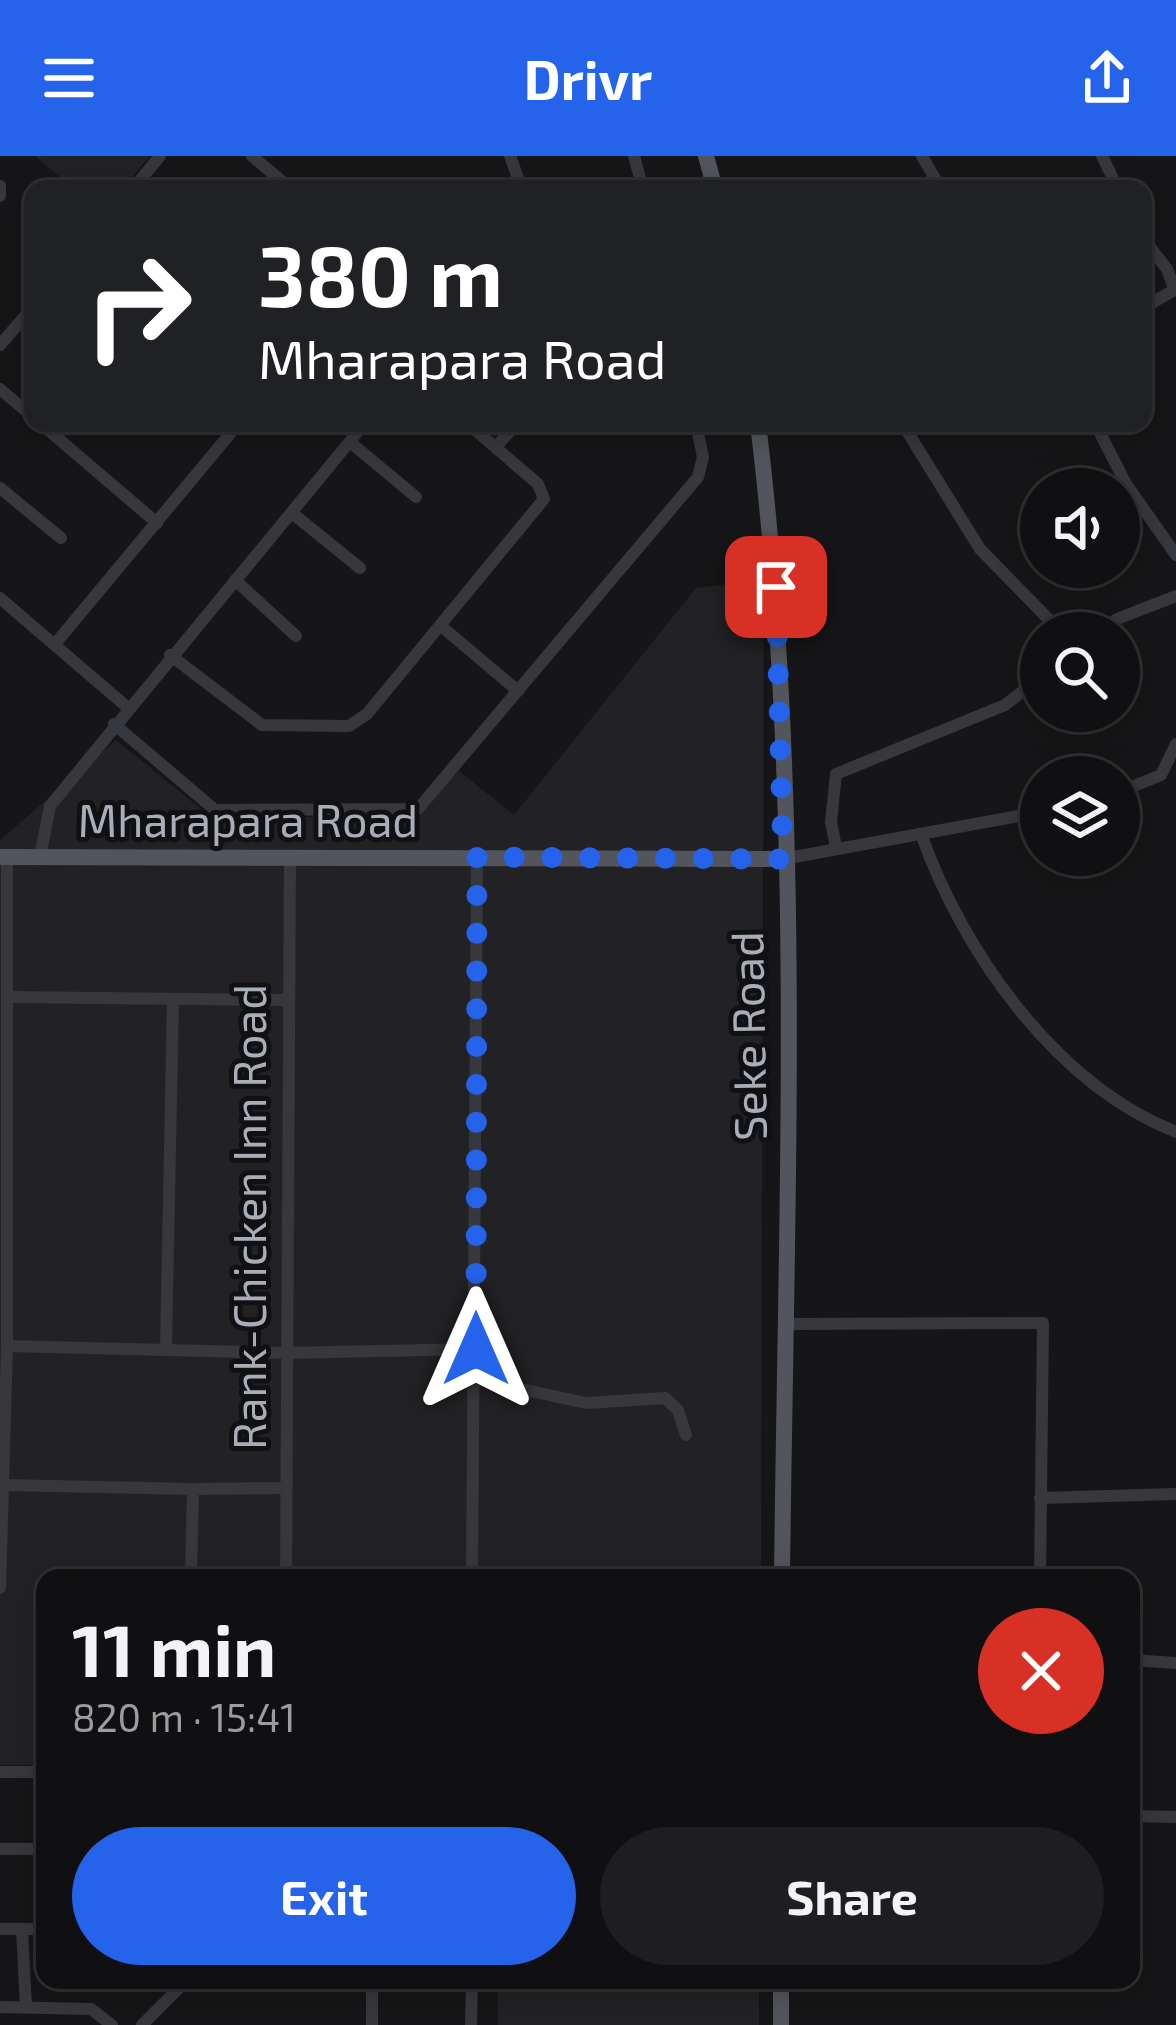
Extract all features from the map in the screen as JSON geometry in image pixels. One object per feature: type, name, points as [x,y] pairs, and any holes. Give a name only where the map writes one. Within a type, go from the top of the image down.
[{"type":"main road","name":"Seke Road","points":[[759,432],[780,670],[782,1569]]},
{"type":"main road","name":"Mharapara Road","points":[[3,857],[783,859]]},
{"type":"main road","points":[[781,1989],[781,2025]]},
{"type":"street","points":[[140,180],[160,156]]},
{"type":"street","points":[[252,156],[280,180]]},
{"type":"street","points":[[0,186],[0,196]]},
{"type":"street","points":[[1152,252],[1175,289]]},
{"type":"street","points":[[0,345],[24,319]]},
{"type":"street","points":[[0,389],[24,409]]},
{"type":"street","points":[[51,432],[157,523]]},
{"type":"street","points":[[55,644],[231,432]]},
{"type":"street","points":[[40,857],[50,806],[358,432]]},
{"type":"street","points":[[170,655],[262,725],[349,725],[367,714],[544,500],[538,484],[478,432]]},
{"type":"street","points":[[496,447],[509,432]]},
{"type":"street","points":[[114,724],[215,810],[418,809],[698,477],[703,457],[698,432]]},
{"type":"street","points":[[908,432],[980,549],[1042,612]]},
{"type":"street","points":[[1100,432],[1126,484],[1176,555]]},
{"type":"street","points":[[350,442],[416,497]]},
{"type":"street","points":[[0,488],[61,538]]},
{"type":"street","points":[[292,513],[360,568]]},
{"type":"street","points":[[235,580],[296,636]]},
{"type":"street","points":[[1135,612],[1176,596]]},
{"type":"street","points":[[0,598],[127,707]]},
{"type":"street","points":[[441,626],[518,692]]},
{"type":"street","points":[[836,847],[830,823],[836,774],[1005,704],[1020,693]]},
{"type":"street","points":[[1140,784],[1161,776],[1176,744]]},
{"type":"street","points":[[783,859],[1020,816]]},
{"type":"street","points":[[921,834],[942,891],[1012,1004],[1071,1064],[1156,1125],[1176,1132]]},
{"type":"street","points":[[0,1588],[7,1346],[8,997],[3,857]]},
{"type":"street","name":"Rank-Chicken Inn Road","points":[[286,1569],[290,857]]},
{"type":"street","points":[[472,1569],[477,857]]},
{"type":"street","points":[[8,997],[287,1000]]},
{"type":"street","points":[[166,1347],[173,999]]},
{"type":"street","points":[[784,1324],[1042,1323],[1040,1569]]},
{"type":"street","points":[[7,1346],[284,1353],[476,1349]]},
{"type":"street","points":[[475,1379],[586,1403],[665,1398],[678,1410],[686,1436]]},
{"type":"street","points":[[5,1485],[284,1488]]},
{"type":"street","points":[[191,1569],[193,1489]]},
{"type":"street","points":[[1040,1498],[1176,1494]]},
{"type":"street","points":[[1140,1661],[1176,1663]]},
{"type":"street","points":[[0,1772],[36,1772]]},
{"type":"street","points":[[1140,1816],[1176,1817]]},
{"type":"street","points":[[0,1849],[36,1849]]},
{"type":"street","points":[[0,1929],[36,1930]]},
{"type":"street","points":[[22,1930],[26,2007]]},
{"type":"street","points":[[142,2025],[179,1989]]},
{"type":"street","points":[[372,1989],[372,2025]]},
{"type":"street","points":[[471,2025],[472,1989]]},
{"type":"street","points":[[0,2007],[91,2008],[112,2025]]},
{"type":"shaded area","points":[[35,156],[150,156],[130,180],[63,180]]},
{"type":"shaded area","points":[[764,582],[761,1569],[36,1569],[36,1765],[0,1765],[0,840],[116,740],[217,822],[418,811],[459,771],[514,815],[696,588]]},
{"type":"shaded area","points":[[498,1989],[759,1989],[759,2025],[498,2025]]},
{"type":"route","points":[[476,1349],[477,857],[783,859],[776,587]]}]
